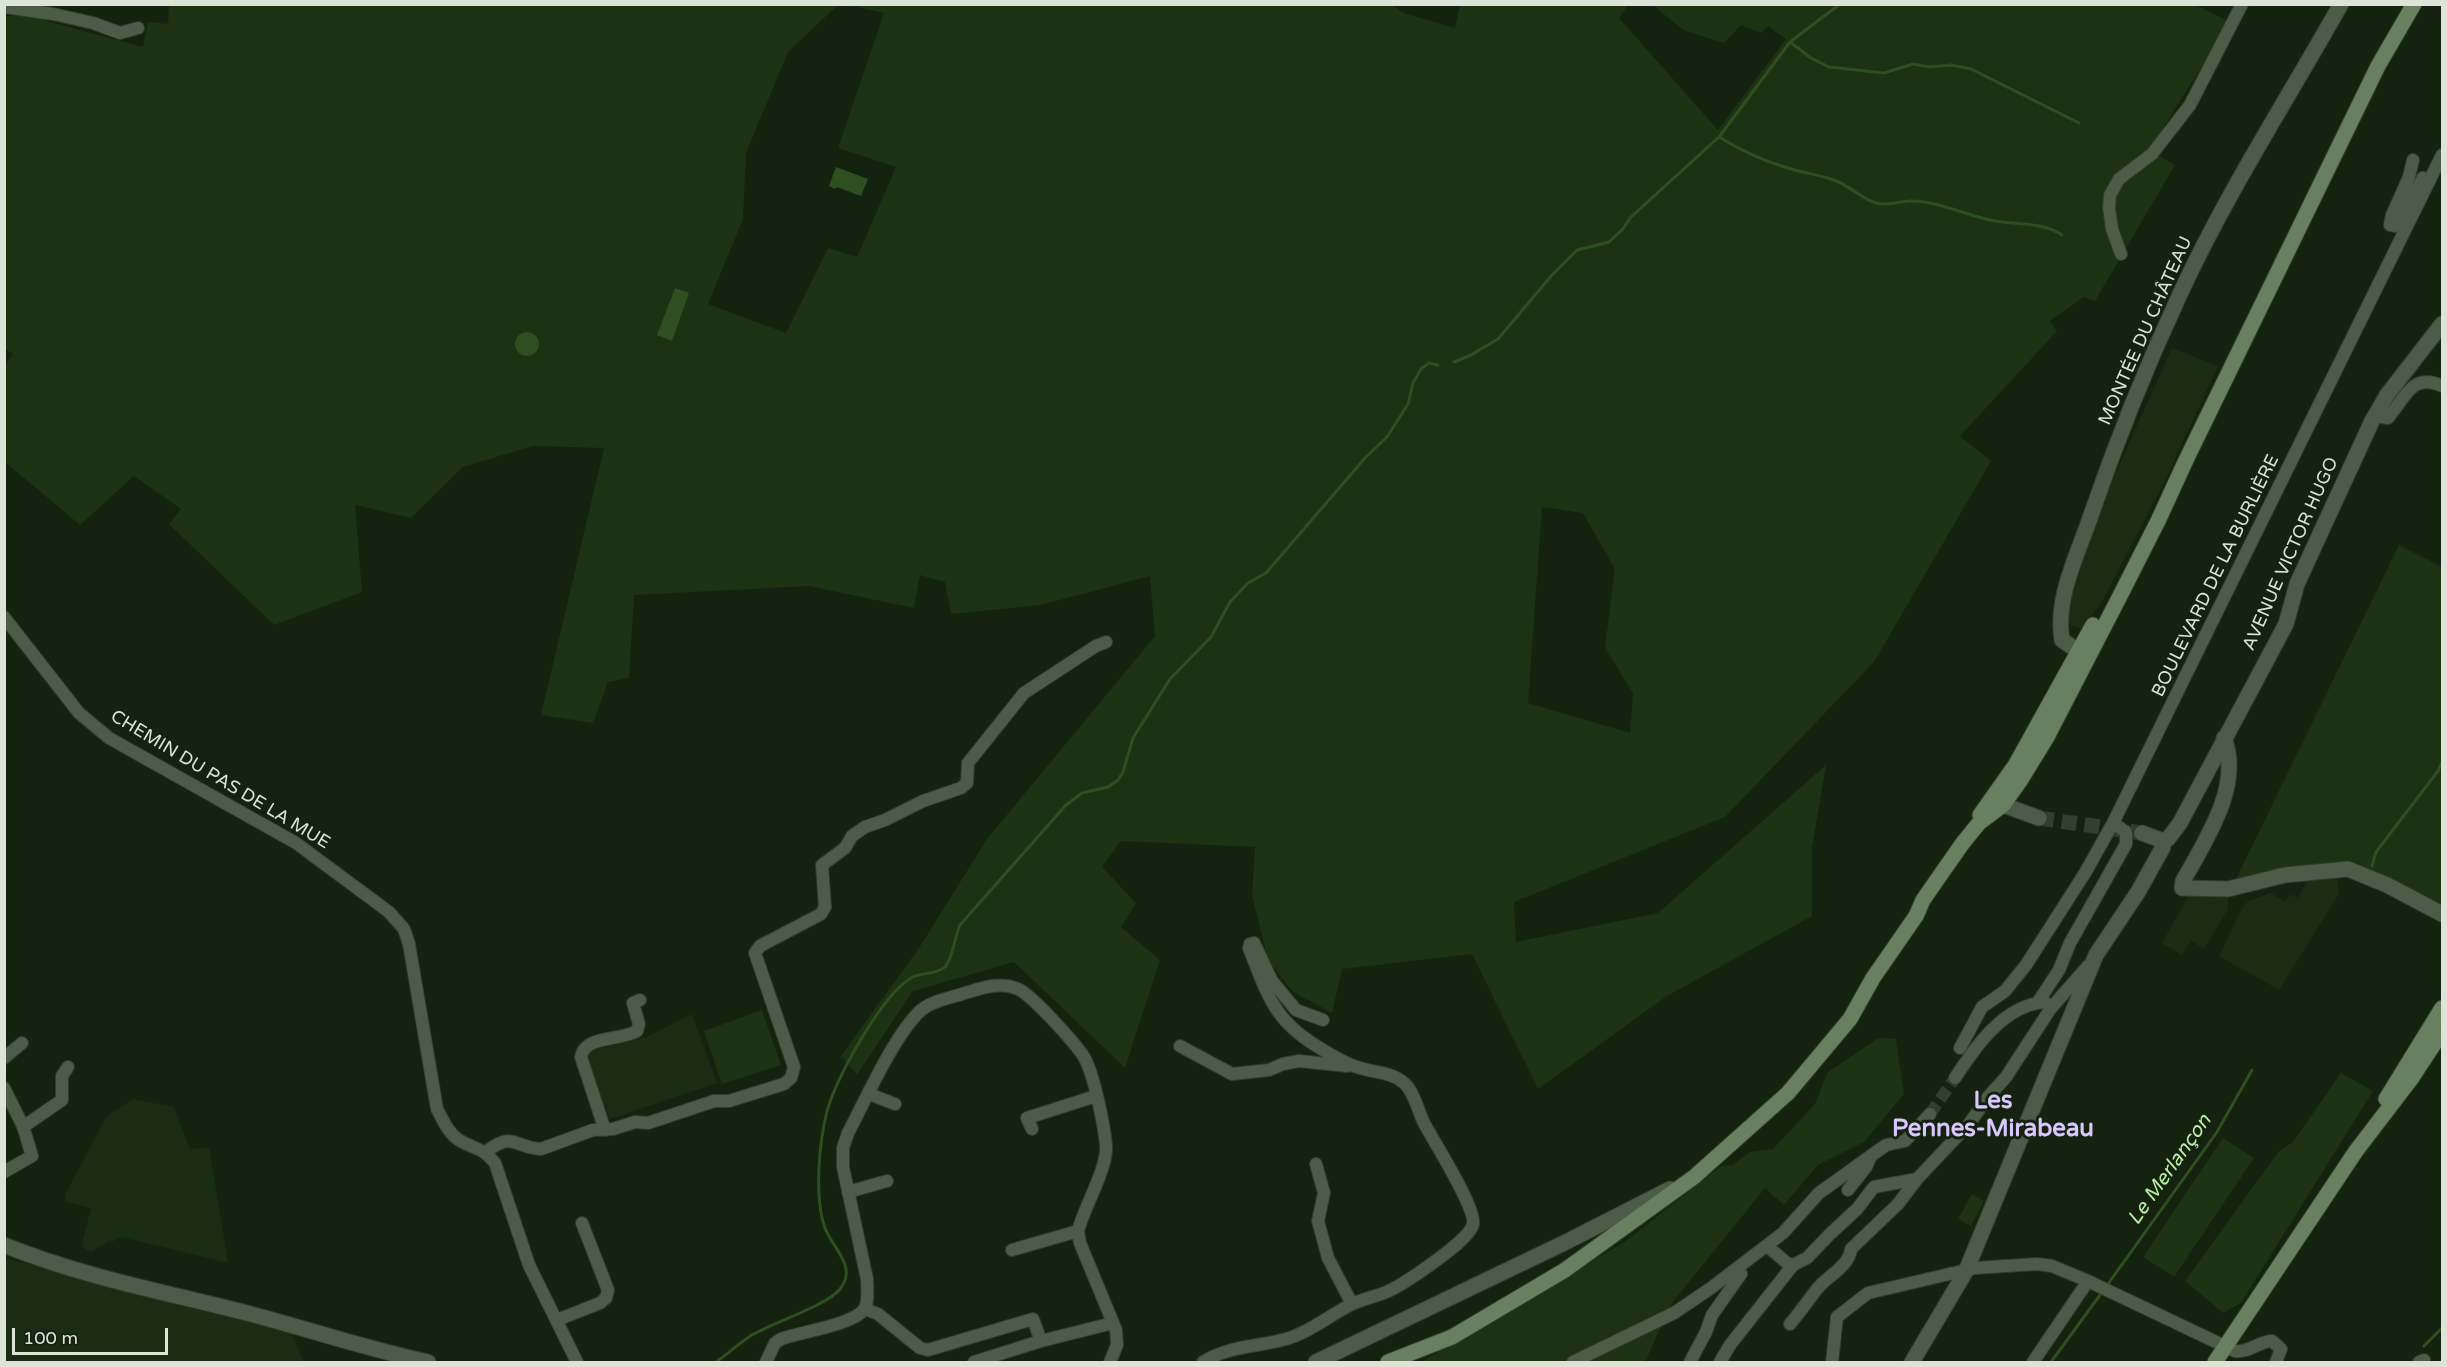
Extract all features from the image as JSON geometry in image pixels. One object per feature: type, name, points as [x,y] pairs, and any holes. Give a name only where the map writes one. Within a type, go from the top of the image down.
[{"type":"main road","points":[[1997,803],[2016,764],[2085,646],[2186,460],[2378,66],[2414,4]]},
{"type":"main road","points":[[1388,1362],[1452,1337],[1565,1270],[1694,1177],[1788,1093],[1850,1019],[1873,978],[1962,844],[1997,803],[2047,737],[2080,671],[2085,646]]},
{"type":"main road","points":[[2215,1362],[2356,1151],[2442,1008]]},
{"type":"main road","points":[[2356,1151],[2411,1079],[2442,1032]]},
{"type":"street","points":[[2121,254],[2112,229],[2110,195],[2119,179],[2152,154],[2190,105],[2242,4]]},
{"type":"street","name":"MONTÉE DU CHÂTEAU","points":[[2085,646],[2060,626],[2062,601],[2100,490],[2137,393],[2180,293],[2231,196],[2341,4]]},
{"type":"street","points":[[4,7],[53,14],[93,23],[120,33],[138,28]]},
{"type":"street","name":"BOULEVARD DE LA BURLIÈRE","points":[[1960,1048],[1982,1007],[2005,991],[2026,964],[2085,873],[2113,823],[2442,155]]},
{"type":"street","points":[[2414,160],[2390,225],[2395,226],[2398,223],[2423,178],[2430,180]]},
{"type":"street","name":"AVENUE VICTOR HUGO","points":[[1912,1362],[1966,1271],[2097,955],[2138,892],[2164,842],[2181,823],[2286,624],[2297,584],[2375,416],[2387,395],[2442,324]]},
{"type":"street","points":[[2375,416],[2388,418],[2411,388],[2419,383],[2432,381],[2442,386]]},
{"type":"street","name":"CHEMIN DU PAS DE LA MUE","points":[[4,617],[79,713],[109,738],[296,843],[389,912],[404,929],[409,944],[437,1109],[445,1126],[459,1140],[486,1152]]},
{"type":"street","points":[[574,1360],[557,1320],[528,1265],[495,1163],[486,1152],[507,1140],[516,1141],[532,1149],[541,1149],[593,1130],[605,1130],[635,1122],[648,1123],[714,1101],[729,1101],[784,1084],[791,1078],[794,1067],[755,953],[760,946],[821,914],[825,907],[822,866],[845,848],[852,836],[865,827],[885,820],[922,801],[961,788],[967,783],[970,769],[968,763],[1024,693],[1096,646],[1106,642]]},
{"type":"street","points":[[2224,738],[2227,746],[2227,793],[2183,881],[2182,888],[2228,890],[2285,875],[2348,869],[2387,885],[2442,914]]},
{"type":"street","points":[[1997,803],[2039,818]]},
{"type":"street","points":[[2038,1002],[2059,970],[2070,943],[2126,844],[2126,832],[2113,823]]},
{"type":"street","points":[[2142,833],[2164,842]]},
{"type":"street","points":[[1323,1020],[1296,1010],[1272,981],[1254,943],[1250,944],[1249,948],[1265,988],[1286,1023],[1306,1041],[1357,1067]]},
{"type":"street","points":[[1955,1078],[1974,1049],[2000,1024],[2015,1013],[2038,1002],[2045,1002],[2087,961],[2097,955]]},
{"type":"street","points":[[1790,1324],[1819,1286],[1844,1264],[1851,1249],[1898,1204],[1917,1179],[1969,1124],[2006,1077],[2051,1008],[2097,955]]},
{"type":"street","points":[[766,1362],[775,1343],[782,1339],[844,1321],[858,1315],[865,1308],[868,1297],[867,1279],[843,1167],[843,1148],[848,1133],[898,1041],[921,1010],[984,987],[1001,985],[1018,989],[1034,999],[1083,1057],[1096,1096],[1106,1146],[1104,1161],[1078,1231],[1080,1243],[1113,1323],[1117,1345],[1110,1362]]},
{"type":"street","points":[[605,1130],[581,1057],[582,1049],[587,1044],[630,1036],[637,1031],[639,1024],[633,1003],[640,1000]]},
{"type":"street","points":[[4,1058],[22,1043]]},
{"type":"street","points":[[1180,1046],[1232,1074],[1269,1070],[1283,1064],[1299,1062],[1357,1067],[1392,1074],[1407,1084],[1423,1121],[1471,1212],[1473,1223],[1470,1231],[1421,1271],[1387,1292],[1352,1304],[1287,1339],[1216,1354],[1203,1362]]},
{"type":"street","points":[[23,1127],[63,1100],[62,1076],[68,1067]]},
{"type":"street","points":[[4,1088],[23,1127],[32,1156],[4,1172]]},
{"type":"street","points":[[869,1094],[895,1104]]},
{"type":"street","points":[[1032,1130],[1027,1118],[1096,1096]]},
{"type":"street","points":[[1573,1362],[1674,1313],[1738,1269],[1783,1233],[1819,1193],[1889,1143],[1905,1141],[1930,1114]]},
{"type":"street","points":[[1848,1190],[1866,1167],[1870,1157]]},
{"type":"street","points":[[1316,1164],[1324,1193],[1318,1221],[1328,1258],[1352,1304]]},
{"type":"street","points":[[1316,1362],[1564,1243],[1694,1177]]},
{"type":"street","points":[[1720,1362],[1730,1345],[1793,1265],[1807,1258],[1857,1209],[1874,1187],[1917,1179]]},
{"type":"street","points":[[848,1192],[887,1180]]},
{"type":"street","points":[[557,1320],[600,1303],[606,1298],[608,1290],[582,1223]]},
{"type":"street","points":[[1012,1250],[1078,1231]]},
{"type":"street","points":[[1564,1243],[1593,1250]]},
{"type":"street","points":[[4,1245],[82,1273],[249,1314],[428,1362]]},
{"type":"street","points":[[1767,1246],[1786,1263],[1793,1265]]},
{"type":"street","points":[[1832,1362],[1837,1317],[1868,1293],[1976,1268],[2037,1264],[2052,1266],[2088,1281],[2239,1352],[2272,1341],[2280,1349],[2276,1362]]},
{"type":"street","points":[[1689,1362],[1706,1332],[1712,1315],[1741,1274],[1738,1269]]},
{"type":"street","points":[[2033,1362],[2088,1281]]},
{"type":"street","points":[[865,1308],[878,1314],[920,1348],[928,1350],[1033,1319],[1041,1341]]},
{"type":"street","points":[[974,1362],[1041,1341],[1113,1323]]},
{"type":"street","points":[[920,1348],[925,1362]]},
{"type":"shaded area","points":[[1390,4],[1406,14],[1455,28],[1460,5],[1628,5],[1619,18],[1718,130],[1786,39],[1768,26],[1761,33],[1741,25],[1724,43],[1683,30],[1653,5],[2193,4],[2230,22],[2149,150],[2175,165],[2095,301],[2084,297],[2050,321],[2057,331],[1960,436],[1991,461],[1874,662],[1725,817],[1514,902],[1516,942],[1658,913],[1826,765],[1812,848],[1812,916],[1667,996],[1538,1089],[1472,954],[1342,969],[1332,1013],[1293,992],[1268,960],[1252,895],[1255,847],[1121,841],[1102,867],[1136,903],[1121,927],[1160,960],[1125,1068],[1014,962],[913,991],[857,1075],[841,1056],[919,948],[987,839],[1155,636],[1150,576],[1041,605],[951,614],[945,582],[920,575],[914,608],[809,586],[634,595],[629,678],[608,682],[593,723],[541,715],[604,448],[533,446],[463,467],[411,518],[355,505],[362,592],[274,625],[169,524],[181,509],[134,476],[80,525],[5,462],[5,366],[13,354],[4,348],[4,16],[28,16],[143,47],[148,22],[168,24],[169,5],[838,5],[788,52],[746,153],[743,219],[708,304],[786,333],[828,248],[857,257],[896,167],[838,148],[884,13],[849,5]],"holes":[[[1542,507],[1583,513],[1615,569],[1605,648],[1633,693],[1630,733],[1528,703]]]},
{"type":"shaded area","points":[[836,167],[868,179],[861,196],[829,186]]},
{"type":"shaded area","points":[[675,288],[689,293],[672,341],[657,335]]},
{"type":"shaded area","points":[[527,332],[536,335],[539,344],[536,353],[527,356],[518,353],[515,344],[518,335]]},
{"type":"shaded area","points":[[2172,348],[2218,366],[2165,481],[2104,598],[2082,629],[2064,623],[2097,514]]},
{"type":"shaded area","points":[[2399,545],[2442,567],[2442,904],[2360,866],[2234,883]]},
{"type":"shaded area","points":[[2337,875],[2339,894],[2279,990],[2219,956],[2241,910],[2248,901],[2271,893],[2285,902],[2290,894],[2297,898],[2306,885],[2305,878]]},
{"type":"shaded area","points":[[2228,894],[2228,909],[2204,949],[2191,941],[2182,955],[2162,943],[2189,895]]},
{"type":"shaded area","points":[[762,1010],[781,1065],[722,1084],[704,1031]]},
{"type":"shaded area","points":[[692,1014],[717,1083],[610,1119],[586,1057],[590,1050],[645,1038]]},
{"type":"shaded area","points":[[1878,1038],[1896,1039],[1904,1094],[1864,1142],[1818,1165],[1784,1205],[1765,1188],[1672,1303],[1645,1362],[1421,1362],[1626,1241],[1721,1166],[1732,1165],[1750,1152],[1773,1149],[1815,1104],[1827,1073]]},
{"type":"shaded area","points":[[2341,1073],[2373,1091],[2241,1303],[2223,1313],[2185,1281],[2279,1151],[2293,1142]]},
{"type":"shaded area","points":[[133,1099],[174,1107],[190,1149],[209,1148],[228,1263],[121,1237],[91,1252],[86,1250],[82,1244],[91,1208],[66,1202],[65,1195],[106,1117]]},
{"type":"shaded area","points":[[2223,1138],[2254,1158],[2174,1277],[2143,1257]]},
{"type":"shaded area","points":[[1972,1194],[1984,1201],[1971,1226],[1958,1219]]},
{"type":"shaded area","points":[[4,1258],[290,1330],[304,1362],[5,1362]]},
{"type":"waterway","points":[[1454,362],[1498,339],[1552,275],[1577,250],[1609,242],[1622,230],[1631,217],[1719,137],[1790,42],[1840,4]]},
{"type":"waterway","points":[[1790,42],[1811,58],[1829,67],[1884,73],[1913,64],[1930,67],[1951,65],[1971,69],[2079,123]]},
{"type":"waterway","points":[[1719,137],[1768,161],[1834,180],[1876,203],[1910,201],[1932,203],[1985,219],[2047,228],[2062,235]]},
{"type":"waterway","points":[[716,1362],[752,1335],[834,1295],[845,1281],[845,1266],[825,1228],[822,1215],[819,1186],[820,1154],[824,1124],[832,1096],[850,1059],[874,1019],[899,987],[911,978],[945,967],[950,959],[960,925],[1066,805],[1082,793],[1108,787],[1118,780],[1123,772],[1133,738],[1170,679],[1211,637],[1230,602],[1248,583],[1266,573],[1365,458],[1387,437],[1408,404],[1413,383],[1421,369],[1429,363],[1438,365]]},
{"type":"waterway","name":"Le Merlançon","points":[[2372,866],[2376,852],[2438,771],[2442,762]]},
{"type":"waterway","name":"Le Merlançon","points":[[2108,1284],[2217,1132],[2252,1070]]},
{"type":"waterway","name":"Le Merlançon","points":[[2051,1362],[2100,1295]]},
{"type":"waterway","points":[[2424,1346],[2442,1328]]},
{"type":"tunnel","points":[[2039,818],[2142,833]]},
{"type":"tunnel","points":[[1930,1114],[1955,1078]]},
{"type":"district","name":"Les Pennes-Mirabeau","points":[[1993,1116]]}]
